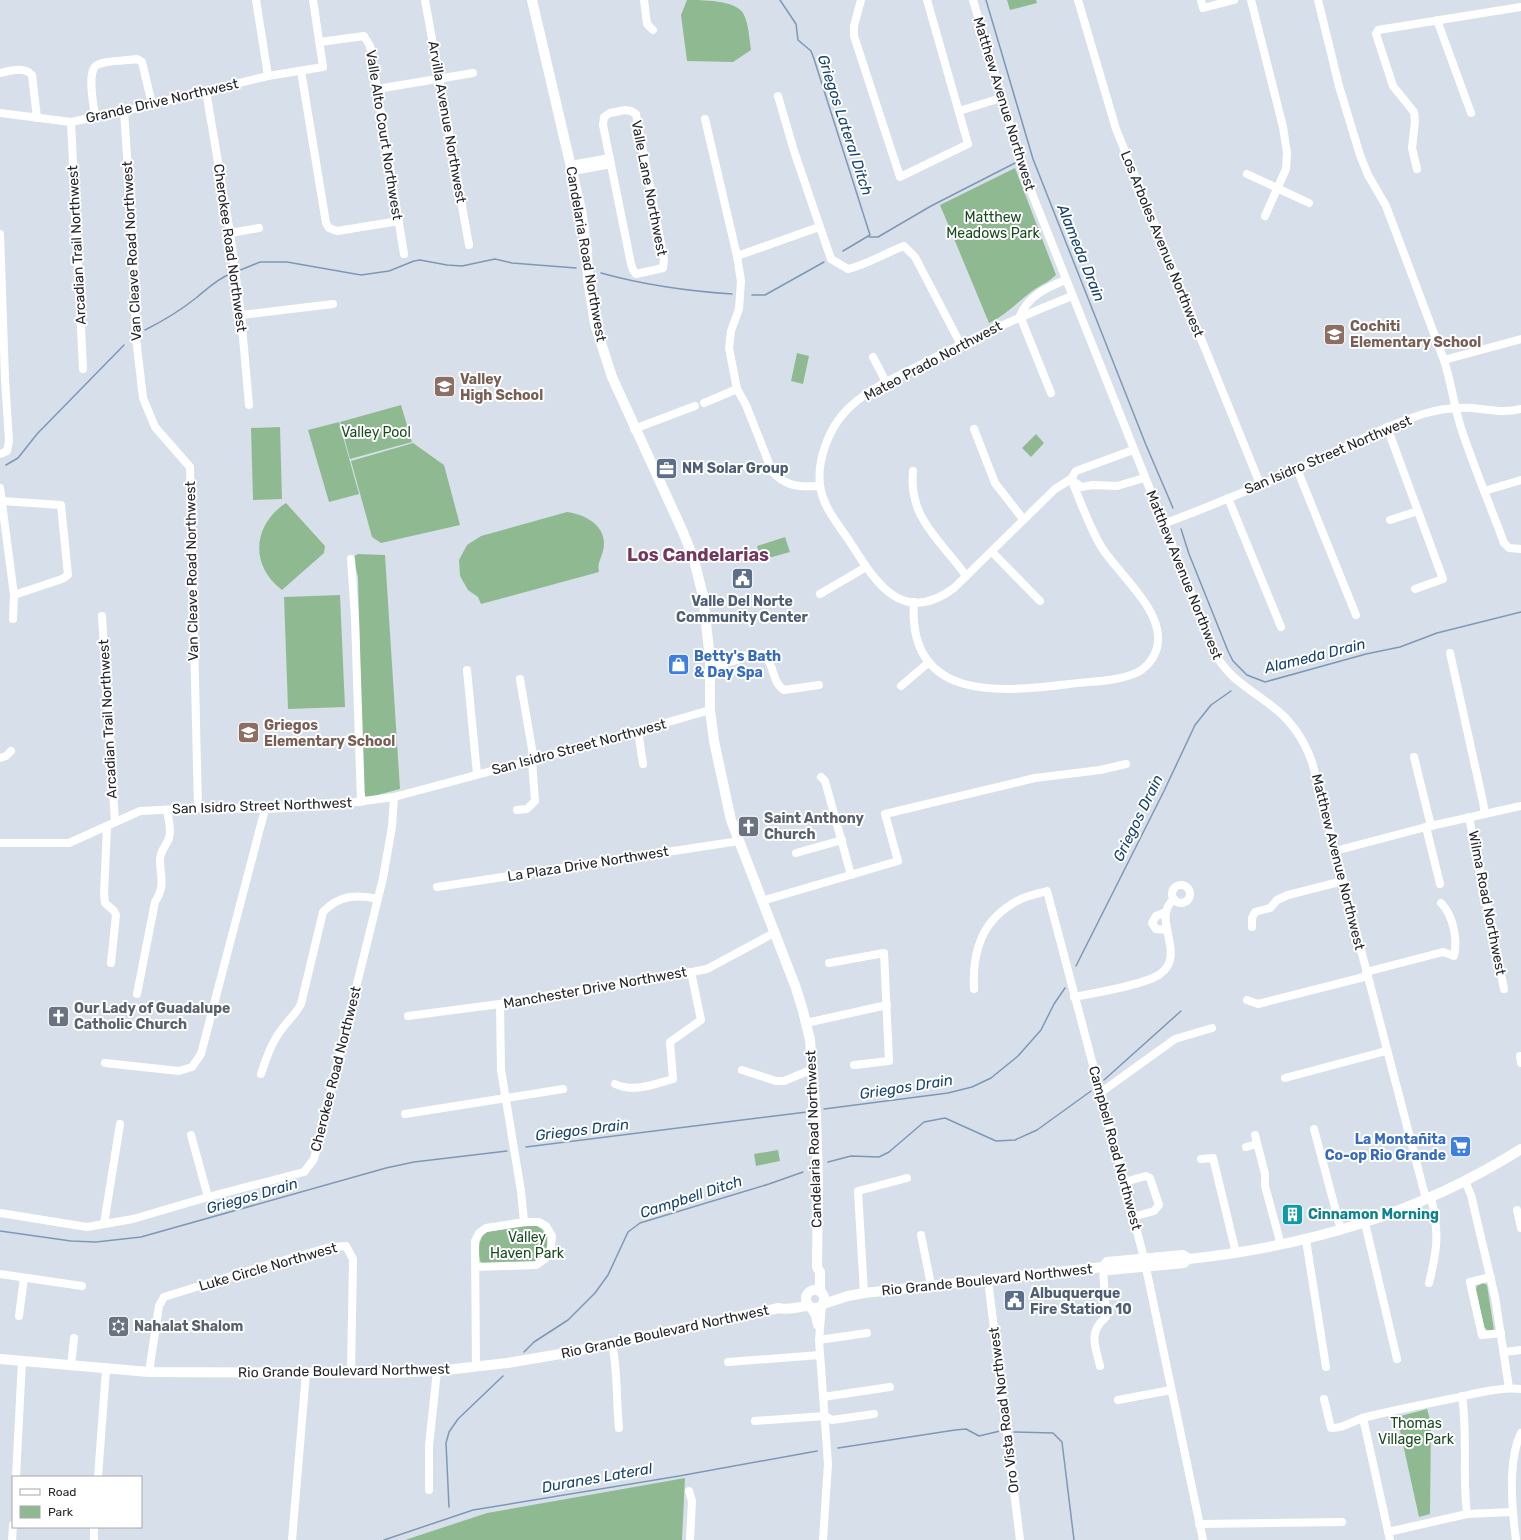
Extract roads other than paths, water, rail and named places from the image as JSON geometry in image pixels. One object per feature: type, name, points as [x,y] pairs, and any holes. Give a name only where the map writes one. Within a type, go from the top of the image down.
[{"type":"main road","name":"Candelaria Road Northwest","points":[[532,0],[572,168],[587,251],[588,280],[595,324],[612,377],[634,429],[683,532],[694,560],[703,596],[711,663],[710,710],[724,794],[739,841],[796,988],[806,1023],[813,1069],[818,1182],[817,1267]]},
{"type":"main road","name":"Rio Grande Boulevard Northwest","points":[[848,1296],[1103,1267],[1107,1262],[1144,1262],[1183,1255],[1188,1259],[1236,1253],[1306,1240],[1365,1223],[1428,1198],[1491,1168],[1521,1149]]},
{"type":"main road","points":[[817,1267],[820,1272],[821,1292],[824,1299],[822,1305]]},
{"type":"main road","points":[[809,1306],[806,1299],[817,1267]]},
{"type":"main road","points":[[816,1289],[821,1292],[848,1296],[815,1308],[801,1306],[785,1310],[779,1308],[783,1304],[798,1299],[808,1292],[816,1289]]},
{"type":"main road","name":"Rio Grande Boulevard Northwest","points":[[0,1359],[106,1370],[149,1372],[306,1373],[437,1371],[566,1354],[779,1308]]},
{"type":"street","points":[[256,0],[268,76]]},
{"type":"street","points":[[313,0],[320,42]]},
{"type":"street","name":"Arvilla Avenue Northwest","points":[[426,0],[469,245]]},
{"type":"street","points":[[644,0],[647,24],[653,30]]},
{"type":"street","points":[[861,0],[854,26],[854,36],[896,170],[900,177],[968,144],[927,0]]},
{"type":"street","name":"Matthew Avenue Northwest","points":[[973,0],[1020,164],[1144,478],[1210,640],[1222,666],[1235,680],[1281,714],[1302,739],[1312,762],[1386,1051],[1428,1198],[1437,1237],[1437,1251],[1429,1283]]},
{"type":"street","name":"Los Arboles Avenue Northwest","points":[[1078,0],[1116,129],[1260,484]]},
{"type":"street","points":[[1202,4],[1234,0]]},
{"type":"street","points":[[1251,0],[1283,127],[1287,153],[1286,169],[1265,216]]},
{"type":"street","points":[[1318,0],[1339,86],[1360,155],[1368,175],[1386,206],[1444,360],[1452,385],[1461,427],[1484,491],[1504,543],[1509,548],[1521,549]]},
{"type":"street","points":[[1417,168],[1412,148],[1415,121],[1414,112],[1393,86],[1376,34],[1378,30],[1521,6]]},
{"type":"street","points":[[1437,20],[1471,113]]},
{"type":"street","name":"Valle Alto Court Northwest","points":[[320,42],[364,36],[370,46],[404,254]]},
{"type":"street","name":"Grande Drive Northwest","points":[[0,113],[71,122],[124,111],[268,76],[323,67],[320,42]]},
{"type":"street","points":[[95,117],[90,76],[92,68],[98,64],[137,59],[142,62],[152,104]]},
{"type":"street","points":[[0,73],[23,70],[28,71],[32,75],[37,118]]},
{"type":"street","points":[[301,71],[326,224],[329,228],[337,231],[399,221]]},
{"type":"street","points":[[377,90],[473,73]]},
{"type":"street","name":"Cherokee Road Northwest","points":[[206,91],[230,232],[241,315],[249,405]]},
{"type":"street","points":[[778,96],[819,227],[831,259],[848,269],[862,266],[881,254],[904,246],[915,257],[960,344]]},
{"type":"street","points":[[959,112],[1001,98]]},
{"type":"street","name":"Valle Lane Northwest","points":[[631,110],[636,114],[664,259],[663,268],[659,270],[636,274],[633,270],[610,161],[603,125],[604,117],[610,113],[631,110]]},
{"type":"street","name":"Van Cleave Road Northwest","points":[[124,111],[134,261],[136,338],[143,398],[155,427],[190,467],[198,808]]},
{"type":"street","points":[[705,119],[737,256],[741,281],[739,309],[731,331],[730,348],[737,389],[746,405],[772,471],[779,480],[793,486],[820,486]]},
{"type":"street","name":"Arcadian Trail Northwest","points":[[71,122],[83,369]]},
{"type":"street","points":[[572,168],[610,161]]},
{"type":"street","points":[[1247,174],[1309,203]]},
{"type":"street","points":[[737,256],[819,227]]},
{"type":"street","points":[[230,232],[259,228]]},
{"type":"street","points":[[0,234],[5,379],[9,441],[7,451],[0,454]]},
{"type":"street","points":[[1050,393],[1020,316],[1024,306],[1033,296],[1065,280]]},
{"type":"street","name":"Mateo Prado Northwest","points":[[914,602],[902,599],[884,590],[866,567],[830,512],[820,486],[821,462],[833,428],[851,406],[886,382],[960,344],[1020,316],[1072,296]]},
{"type":"street","points":[[241,315],[333,304]]},
{"type":"street","points":[[1444,360],[1521,339]]},
{"type":"street","points":[[873,357],[886,382]]},
{"type":"street","points":[[704,402],[737,389]]},
{"type":"street","points":[[634,429],[695,406]]},
{"type":"street","name":"San Isidro Street Northwest","points":[[1163,524],[1297,469],[1387,427],[1437,410],[1456,408],[1491,412],[1511,412],[1521,409]]},
{"type":"street","points":[[1387,427],[1443,578],[1415,589]]},
{"type":"street","points":[[974,429],[995,482],[1023,519]]},
{"type":"street","points":[[1071,479],[1094,534],[1103,549],[1139,594],[1156,626],[1158,640],[1156,650],[1146,666],[1130,675],[1091,681],[1024,688],[962,685],[940,674],[928,663],[920,649],[914,632],[914,602],[936,599],[944,595],[992,552],[1023,519],[1055,489],[1071,479],[1076,471],[1133,450]]},
{"type":"street","points":[[1297,469],[1356,615]]},
{"type":"street","points":[[913,471],[911,487],[918,510],[931,534],[966,576]]},
{"type":"street","points":[[1071,479],[1081,487],[1092,485],[1117,486],[1144,478]]},
{"type":"street","points":[[1484,491],[1521,480]]},
{"type":"street","points":[[0,488],[14,595],[13,619]]},
{"type":"street","points":[[1228,498],[1281,627]]},
{"type":"street","points":[[2,501],[61,504],[68,575],[62,579],[14,595]]},
{"type":"street","points":[[1390,520],[1418,511]]},
{"type":"street","points":[[992,552],[1040,601]]},
{"type":"street","points":[[351,559],[355,618],[361,802]]},
{"type":"street","points":[[820,594],[866,567]]},
{"type":"street","name":"Arcadian Trail Northwest","points":[[102,616],[115,822]]},
{"type":"street","points":[[711,663],[758,654],[765,656],[769,661],[780,687],[784,690],[819,685]]},
{"type":"street","name":"Wilma Road Northwest","points":[[1450,654],[1483,802],[1484,814]]},
{"type":"street","points":[[901,686],[928,663]]},
{"type":"street","points":[[467,670],[477,774]]},
{"type":"street","points":[[517,810],[527,809],[535,801],[532,761],[534,755],[520,679]]},
{"type":"street","name":"San Isidro Street Northwest","points":[[0,843],[69,843],[140,811],[198,808],[265,809],[361,802],[394,797],[477,774],[532,761],[710,710]]},
{"type":"street","points":[[638,731],[643,764]]},
{"type":"street","points":[[0,758],[6,756],[11,751]]},
{"type":"street","points":[[1414,757],[1440,884]]},
{"type":"street","points":[[762,901],[898,861],[885,814],[1035,778],[1100,770],[1126,764]]},
{"type":"street","points":[[821,777],[825,781],[851,875]]},
{"type":"street","name":"Cherokee Road Northwest","points":[[0,1213],[87,1227],[133,1219],[208,1197],[304,1172],[314,1159],[378,900],[392,826],[394,797]]},
{"type":"street","points":[[1336,851],[1469,817],[1521,806]]},
{"type":"street","points":[[105,1063],[179,1071],[192,1067],[201,1054],[265,809]]},
{"type":"street","points":[[137,994],[155,902],[161,892],[163,881],[160,860],[161,850],[170,837],[167,810]]},
{"type":"street","name":"Wilma Road Northwest","points":[[1469,817],[1504,989]]},
{"type":"street","points":[[107,827],[104,894],[106,904],[114,911],[116,915],[111,963]]},
{"type":"street","points":[[796,853],[842,840]]},
{"type":"street","name":"La Plaza Drive Northwest","points":[[437,887],[739,841]]},
{"type":"street","points":[[1252,927],[1252,918],[1255,912],[1270,908],[1277,900],[1288,895],[1343,881]]},
{"type":"street","name":"Campbell Road Northwest","points":[[974,989],[974,963],[978,946],[991,923],[1000,913],[1018,900],[1046,891],[1144,1262],[1202,1540]]},
{"type":"street","points":[[261,1074],[266,1057],[281,1030],[296,1014],[301,1004],[323,912],[330,905],[350,896],[362,896],[378,900]]},
{"type":"street","points":[[1074,997],[1140,981],[1159,974],[1167,966],[1172,953],[1167,930],[1166,912],[1168,904],[1174,899]]},
{"type":"street","points":[[1246,1000],[1258,1004],[1443,952],[1454,956],[1457,945],[1448,911],[1441,903]]},
{"type":"street","points":[[1166,912],[1156,916],[1152,923],[1156,929],[1167,930]]},
{"type":"street","name":"Manchester Drive Northwest","points":[[408,1016],[500,1004],[554,994],[662,978],[707,969],[774,933]]},
{"type":"street","points":[[829,963],[884,953],[889,1061],[854,1065]]},
{"type":"street","points":[[615,1084],[626,1088],[638,1088],[673,1079],[670,1042],[701,1020],[691,972]]},
{"type":"street","points":[[500,1004],[501,1070],[521,1191],[524,1222]]},
{"type":"street","points":[[806,1023],[887,1005]]},
{"type":"street","points":[[1100,1093],[1175,1038],[1212,1028]]},
{"type":"street","points":[[1285,1078],[1386,1051]]},
{"type":"street","points":[[742,1070],[776,1081],[784,1081],[813,1069]]},
{"type":"street","points":[[405,1114],[563,1089]]},
{"type":"street","points":[[104,1224],[120,1124]]},
{"type":"street","points":[[1314,1129],[1341,1230]]},
{"type":"street","points":[[190,1135],[208,1197]]},
{"type":"street","points":[[1255,1135],[1265,1174],[1265,1186],[1281,1245]]},
{"type":"street","points":[[1246,1147],[1257,1144]]},
{"type":"street","points":[[1201,1160],[1213,1158],[1236,1253]]},
{"type":"street","points":[[1124,1182],[1146,1176],[1150,1178],[1159,1205],[1154,1211],[1133,1217]]},
{"type":"street","points":[[864,1293],[858,1191],[907,1178]]},
{"type":"street","points":[[1465,1181],[1471,1194],[1491,1277],[1509,1388]]},
{"type":"street","points":[[1517,1210],[1521,1228]]},
{"type":"street","points":[[475,1267],[536,1265],[546,1259],[551,1248],[552,1236],[546,1226],[539,1222],[524,1222],[486,1228],[479,1233],[475,1241],[475,1267],[476,1367]]},
{"type":"street","points":[[1365,1223],[1397,1359]]},
{"type":"street","points":[[921,1235],[931,1286]]},
{"type":"street","points":[[1306,1240],[1326,1367]]},
{"type":"street","name":"Luke Circle Northwest","points":[[149,1372],[159,1306],[164,1297],[267,1265],[330,1248],[346,1246],[353,1259],[351,1372]]},
{"type":"street","points":[[1100,1366],[1094,1340],[1097,1326],[1106,1317],[1103,1267]]},
{"type":"street","points":[[0,1274],[82,1286]]},
{"type":"street","points":[[1491,1277],[1470,1282],[1482,1335],[1501,1333]]},
{"type":"street","points":[[19,1316],[24,1278]]},
{"type":"street","name":"Oro Vista Road Northwest","points":[[988,1280],[1020,1540]]},
{"type":"street","points":[[819,1338],[822,1330],[820,1318],[822,1305]]},
{"type":"street","points":[[809,1306],[815,1316],[819,1338],[824,1397],[828,1464],[823,1540]]},
{"type":"street","points":[[819,1338],[867,1333]]},
{"type":"street","points":[[71,1366],[74,1338]]},
{"type":"street","points":[[612,1344],[616,1363],[615,1380],[619,1428]]},
{"type":"street","points":[[1504,1352],[1521,1350]]},
{"type":"street","points":[[728,1362],[820,1355]]},
{"type":"street","points":[[16,1476],[22,1361]]},
{"type":"street","points":[[98,1476],[106,1370]]},
{"type":"street","points":[[429,1490],[429,1446],[437,1371]]},
{"type":"street","points":[[292,1540],[306,1373]]},
{"type":"street","points":[[824,1397],[890,1387]]},
{"type":"street","points":[[1324,1399],[1331,1428],[1338,1428],[1363,1418],[1462,1396],[1509,1388],[1521,1388]]},
{"type":"street","points":[[1118,1400],[1171,1390]]},
{"type":"street","points":[[1462,1396],[1466,1421],[1465,1494],[1467,1514]]},
{"type":"street","points":[[755,1421],[825,1416],[832,1420],[874,1414]]},
{"type":"street","points":[[1363,1418],[1389,1536],[1467,1514],[1512,1512]]},
{"type":"street","points":[[1516,1540],[1512,1512],[1512,1470],[1516,1448],[1521,1433]]},
{"type":"street","points":[[689,1492],[692,1501],[690,1540]]},
{"type":"street","points":[[1199,1524],[1342,1522]]},
{"type":"street","points":[[12,1540],[13,1528]]},
{"type":"street","points":[[94,1528],[94,1540]]},
{"type":"waterway","name":"Griegos Lateral Ditch","points":[[780,0],[796,24],[798,40],[811,51],[870,235],[843,251]]},
{"type":"waterway","name":"Alameda Drain","points":[[986,0],[1033,159],[1146,445],[1173,508]]},
{"type":"waterway","points":[[869,237],[878,237],[931,206],[1015,163]]},
{"type":"waterway","name":"Griegos Lateral Ditch","points":[[238,271],[260,262],[287,262],[361,275],[389,271],[420,260],[462,266],[495,259],[512,263],[576,268]]},
{"type":"waterway","name":"Griegos Lateral Ditch","points":[[752,295],[765,295],[824,262]]},
{"type":"waterway","name":"Griegos Lateral Ditch","points":[[601,273],[666,287],[732,294]]},
{"type":"waterway","name":"Griegos Lateral Ditch","points":[[145,330],[178,311],[216,281],[230,274]]},
{"type":"waterway","name":"Griegos Lateral Ditch","points":[[6,465],[18,458],[37,434],[124,345]]},
{"type":"waterway","name":"Alameda Drain","points":[[1181,529],[1189,554],[1233,661],[1247,675],[1265,682],[1366,654],[1400,647],[1437,633],[1521,612]]},
{"type":"waterway","name":"Griegos Drain","points":[[1076,966],[1164,791],[1195,725],[1211,705],[1231,691]]},
{"type":"waterway","name":"Griegos Drain","points":[[824,1109],[948,1093],[972,1087],[991,1078],[1018,1056],[1041,1030],[1054,1004],[1065,988]]},
{"type":"waterway","name":"Campbell Ditch","points":[[1104,1080],[1181,1011]]},
{"type":"waterway","name":"Campbell Ditch","points":[[828,1162],[851,1156],[879,1157],[889,1152],[924,1122],[945,1118],[996,1141],[1015,1140],[1037,1130],[1091,1091]]},
{"type":"waterway","name":"Griegos Drain","points":[[526,1147],[807,1112]]},
{"type":"waterway","name":"Griegos Drain","points":[[0,1231],[71,1241],[96,1242],[141,1237],[386,1168],[414,1162],[507,1151]]},
{"type":"waterway","name":"Campbell Ditch","points":[[524,1352],[534,1342],[568,1320],[595,1293],[608,1275],[628,1232],[640,1223],[769,1184],[803,1172]]},
{"type":"waterway","name":"Campbell Ditch","points":[[449,1507],[446,1443],[449,1432],[458,1419],[503,1376]]},
{"type":"waterway","name":"Duranes Lateral","points":[[838,1448],[955,1430],[966,1429],[979,1436],[1000,1431]]},
{"type":"waterway","points":[[1014,1432],[1053,1433],[1062,1442],[1074,1540]]},
{"type":"waterway","name":"Duranes Lateral","points":[[384,1540],[473,1510],[679,1476],[817,1451]]},
{"type":"place","name":"Cochiti Elementary School","points":[[1335,334]]},
{"type":"place","name":"Valley High School","points":[[445,387]]},
{"type":"place","name":"NM Solar Group","points":[[667,468]]},
{"type":"place","name":"Valle Del Norte Community Center","points":[[742,579]]},
{"type":"place","name":"Betty's Bath & Day Spa","points":[[678,664]]},
{"type":"place","name":"Griegos Elementary School","points":[[249,733]]},
{"type":"place","name":"Saint Anthony Church","points":[[749,826]]},
{"type":"place","name":"Our Lady of Guadalupe Catholic Church","points":[[59,1016]]},
{"type":"place","name":"La Montañita Co-op Rio Grande","points":[[1461,1147]]},
{"type":"place","name":"Cinnamon Morning","points":[[1293,1214]]},
{"type":"place","name":"Albuquerque Fire Station 10","points":[[1014,1301]]},
{"type":"place","name":"Nahalat Shalom","points":[[119,1326]]},
{"type":"district","name":"Los Candelarias","points":[[698,555]]},
{"type":"park label","name":"Matthew Meadows Park","points":[[993,226]]},
{"type":"park label","name":"Valley Pool","points":[[376,432]]},
{"type":"park label","name":"Valley Haven Park","points":[[527,1246]]},
{"type":"park label","name":"Thomas Village Park","points":[[1416,1432]]}]
